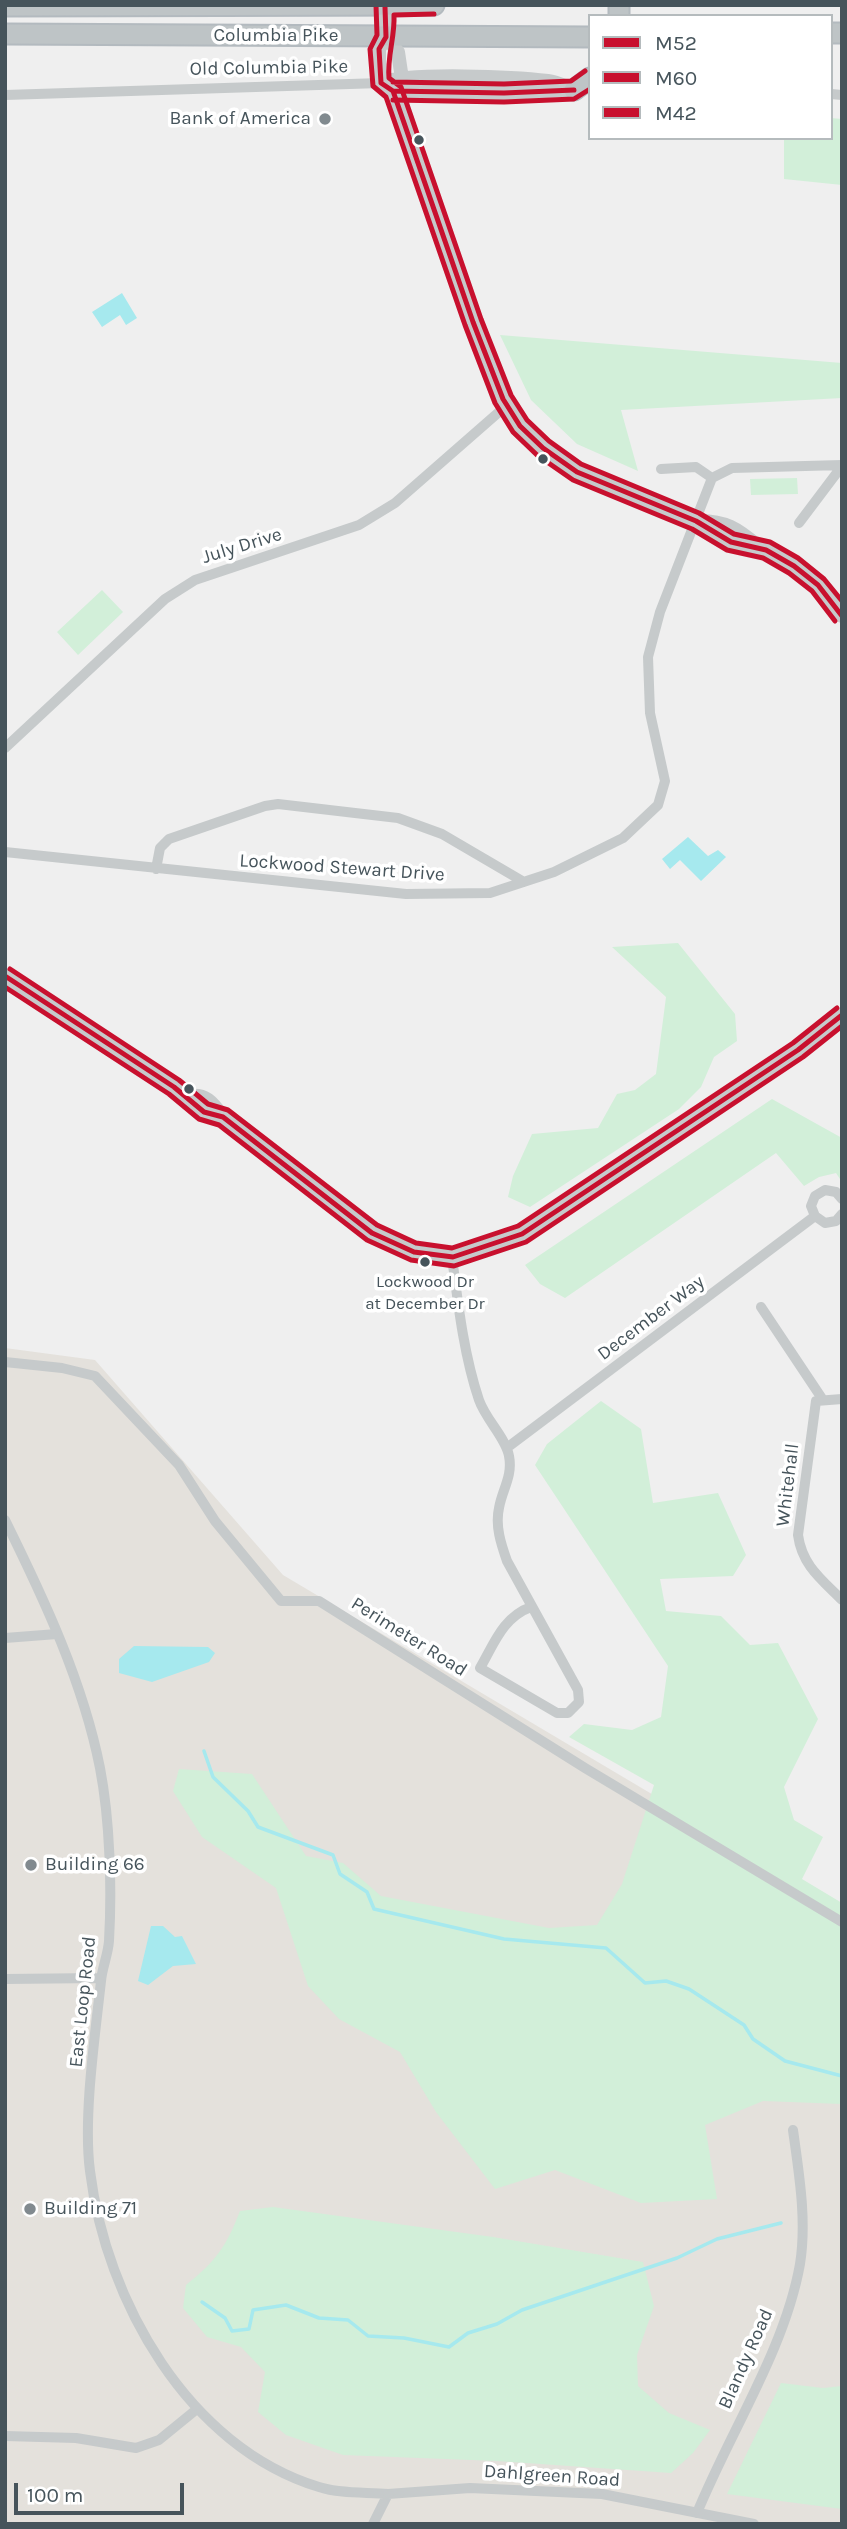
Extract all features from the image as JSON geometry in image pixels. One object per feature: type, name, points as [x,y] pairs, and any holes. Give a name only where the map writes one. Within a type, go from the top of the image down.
[{"type":"highway","name":"Columbia Pike","points":[[5,6],[434,5]]},
{"type":"highway","name":"Columbia Pike","points":[[5,34],[588,37]]},
{"type":"street","points":[[385,6],[386,37],[379,49],[473,322],[507,405],[520,426],[542,448],[577,471],[696,521],[713,521],[735,526],[761,548],[794,566],[818,585],[842,616]]},
{"type":"street","points":[[386,37],[398,52],[392,84]]},
{"type":"street","name":"Old Columbia Pike","points":[[5,95],[392,84],[551,81],[586,83]]},
{"type":"street","name":"July Drive","points":[[5,748],[165,599],[195,580],[359,525],[395,503],[507,405]]},
{"type":"street","points":[[661,469],[696,467],[712,478],[732,468],[842,466]]},
{"type":"street","points":[[799,523],[842,466]]},
{"type":"street","name":"Lockwood Stewart Drive","points":[[5,852],[406,894],[490,893],[554,872],[623,838],[658,805],[665,781],[650,713],[648,657],[660,612],[712,478]]},
{"type":"street","name":"Lockwood Stewart Drive","points":[[156,869],[160,848],[169,839],[278,804],[398,818],[442,834],[524,882]]},
{"type":"street","points":[[5,976],[186,1097],[196,1094],[211,1100],[223,1117],[372,1233],[414,1252],[452,1257],[522,1234],[798,1051],[842,1015]]},
{"type":"street","points":[[842,1199],[836,1192],[825,1190],[815,1196],[811,1206],[815,1216],[825,1223],[836,1221],[842,1214]]},
{"type":"street","name":"December Way","points":[[508,1447],[815,1216]]},
{"type":"street","points":[[452,1257],[478,1398],[487,1420],[508,1447],[510,1470],[499,1506],[499,1538],[507,1561],[578,1690],[579,1702],[568,1713],[557,1713],[480,1668],[505,1625],[518,1613],[531,1607]]},
{"type":"street","points":[[761,1307],[819,1400],[842,1399]]},
{"type":"street","name":"Perimeter Road","points":[[5,1362],[62,1368],[95,1376],[179,1465],[215,1521],[281,1601],[319,1601],[585,1768],[842,1922]]},
{"type":"street","name":"Whitehall","points":[[819,1400],[798,1535],[808,1566],[842,1600]]},
{"type":"street","name":"East Loop Road","points":[[5,1520],[71,1668],[100,1769],[110,1885],[109,1945],[101,1978],[91,2102],[90,2170],[105,2240],[128,2303],[164,2367],[197,2409],[250,2455]]},
{"type":"street","points":[[5,1638],[57,1634]]},
{"type":"street","points":[[5,1979],[101,1978]]},
{"type":"street","name":"Blandy Road","points":[[697,2512],[784,2322],[800,2263],[802,2197],[793,2130]]},
{"type":"street","points":[[5,2436],[76,2438],[136,2448],[159,2440],[197,2409]]},
{"type":"street","name":"Dahlgreen Road","points":[[250,2455],[320,2488],[388,2494],[470,2488],[602,2494],[754,2524]]},
{"type":"street","points":[[373,2524],[388,2494]]},
{"type":"shaded area","points":[[5,1348],[95,1360],[283,1575],[842,1907],[842,2524],[5,2524]]},
{"type":"green space","points":[[833,118],[842,119],[842,185],[784,179],[784,140],[833,140]]},
{"type":"green space","points":[[500,335],[842,363],[842,398],[621,410],[638,471],[577,444],[531,400]]},
{"type":"green space","points":[[797,478],[798,494],[751,495],[750,479]]},
{"type":"green space","points":[[102,590],[123,612],[78,655],[57,632]]},
{"type":"green space","points":[[678,943],[735,1014],[737,1041],[714,1057],[701,1087],[679,1109],[530,1207],[508,1197],[513,1176],[532,1134],[598,1128],[617,1094],[635,1090],[656,1074],[666,997],[612,947]]},
{"type":"green space","points":[[772,1099],[842,1138],[842,1182],[836,1173],[819,1177],[804,1186],[776,1153],[565,1298],[540,1284],[525,1265]]},
{"type":"green space","points":[[601,1401],[641,1429],[653,1503],[718,1493],[746,1555],[733,1576],[660,1579],[666,1611],[721,1616],[750,1645],[778,1643],[818,1719],[784,1787],[794,1820],[823,1837],[802,1879],[842,1903],[842,2104],[763,2101],[705,2125],[717,2199],[641,2203],[555,2170],[495,2189],[436,2112],[400,2052],[339,2019],[308,1986],[276,1888],[202,1837],[173,1791],[179,1769],[252,1774],[306,1856],[343,1863],[381,1896],[549,1928],[597,1925],[622,1884],[654,1785],[569,1737],[584,1724],[632,1730],[661,1717],[668,1666],[535,1465],[547,1444]]},
{"type":"green space","points":[[273,2207],[493,2237],[643,2262],[654,2306],[637,2355],[638,2386],[669,2413],[710,2430],[693,2453],[671,2473],[497,2461],[343,2455],[286,2435],[258,2412],[265,2372],[241,2347],[207,2337],[183,2308],[186,2285],[219,2252],[240,2211]]},
{"type":"green space","points":[[781,2383],[823,2388],[842,2386],[842,2509],[727,2494]]},
{"type":"water","points":[[122,293],[137,318],[126,325],[120,315],[102,327],[92,312]]},
{"type":"water","points":[[688,837],[708,856],[718,850],[726,857],[701,881],[680,860],[670,869],[662,859]]},
{"type":"water","points":[[134,1646],[208,1647],[215,1653],[209,1662],[152,1682],[119,1673],[119,1659]]},
{"type":"water","points":[[151,1926],[163,1926],[175,1937],[182,1936],[196,1964],[173,1966],[148,1985],[138,1981]]},
{"type":"waterway","points":[[204,1751],[213,1777],[248,1811],[258,1827],[333,1855],[340,1874],[367,1892],[374,1909],[504,1939],[606,1948],[645,1983],[666,1981],[689,1989],[744,2025],[753,2039],[785,2061],[842,2076]]},
{"type":"waterway","points":[[202,2302],[225,2318],[232,2331],[249,2329],[253,2310],[286,2305],[319,2318],[348,2320],[368,2336],[404,2338],[449,2347],[468,2333],[497,2324],[522,2310],[677,2258],[717,2239],[781,2223]]},
{"type":"transit line","name":"M60","points":[[376,5],[377,35],[370,49],[373,86],[386,97],[465,325],[495,403],[513,432],[537,455],[573,480],[692,529],[727,550],[763,558],[789,573],[812,591],[835,621]]},
{"type":"transit line","name":"M52","points":[[385,7],[386,37],[379,49],[381,83],[393,91],[473,322],[503,399],[520,426],[543,448],[577,472],[696,521],[731,542],[766,550],[794,566],[818,585],[842,616]]},
{"type":"transit line","name":"M42","points":[[434,14],[394,15],[389,78],[401,87],[481,319],[511,395],[527,420],[549,441],[581,464],[699,513],[734,534],[770,542],[798,558],[824,579],[842,601]]},
{"type":"transit line","name":"M42","points":[[393,82],[504,84],[571,81],[585,71]]},
{"type":"transit line","name":"M52","points":[[393,91],[504,93],[574,90]]},
{"type":"transit line","name":"M60","points":[[393,100],[504,102],[574,99],[588,90]]},
{"type":"transit line","name":"M42","points":[[10,969],[179,1080],[208,1104],[228,1110],[377,1225],[416,1243],[452,1248],[518,1226],[793,1043],[837,1008]]},
{"type":"transit line","name":"M52","points":[[5,976],[174,1087],[204,1112],[223,1117],[372,1233],[414,1252],[453,1257],[522,1234],[798,1050],[842,1015]]},
{"type":"transit line","name":"M60","points":[[5,987],[169,1094],[199,1119],[219,1125],[367,1240],[411,1260],[454,1266],[526,1242],[803,1057],[842,1026]]},
{"type":"place","name":"Bank of America","points":[[325,119]]},
{"type":"place","name":"Lockwood Dr at December Dr","points":[[425,1262]]},
{"type":"place","name":"Building 66","points":[[31,1865]]},
{"type":"place","name":"Building 71","points":[[30,2209]]}]
